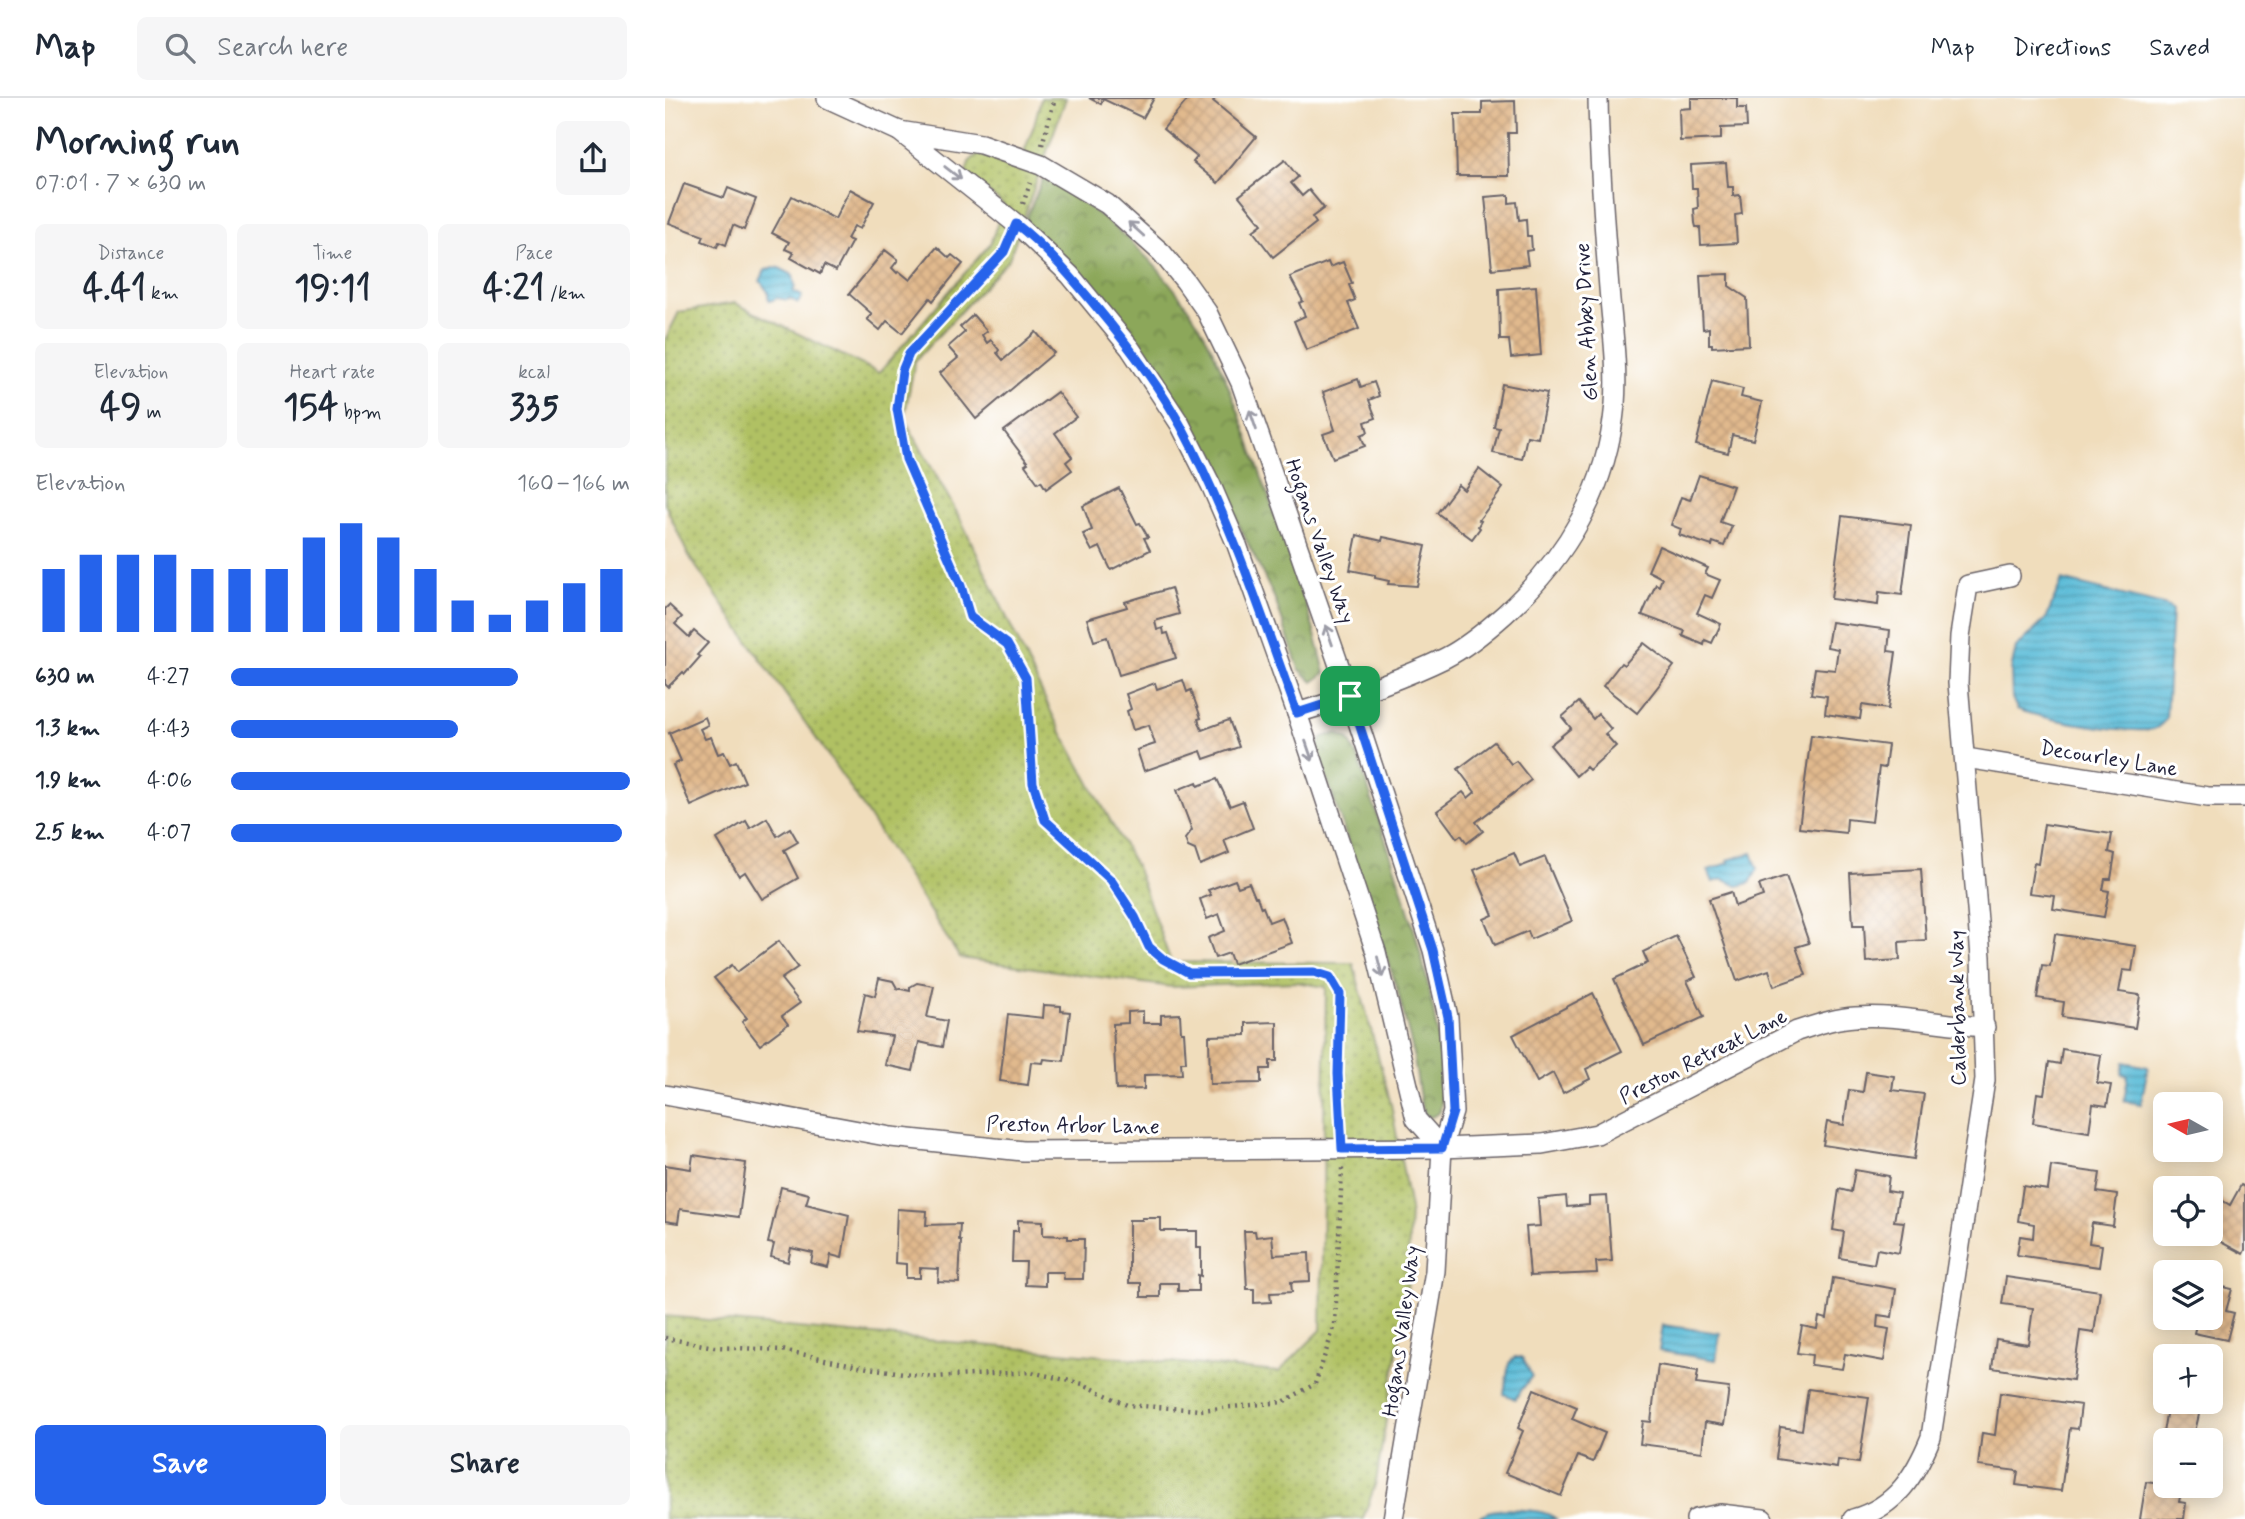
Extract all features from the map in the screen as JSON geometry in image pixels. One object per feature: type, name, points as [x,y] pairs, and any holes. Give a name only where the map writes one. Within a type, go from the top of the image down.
[{"type":"street","name":"Hogans Valley Way","points":[[827,98],[899,131],[1016,224],[1070,275],[1130,348],[1179,424],[1211,485],[1237,545],[1297,713],[1377,952],[1416,1119],[1442,1148]]},
{"type":"street","name":"Glen Abbey Drive","points":[[1297,713],[1350,696],[1447,657],[1485,632],[1521,599],[1559,557],[1581,521],[1597,485],[1615,404],[1615,365],[1602,196],[1598,98]]},
{"type":"street","name":"Hogans Valley Way","points":[[899,131],[981,144],[1037,164],[1107,204],[1162,253],[1207,312],[1241,383],[1350,696],[1433,950],[1448,1017],[1453,1112],[1442,1148],[1434,1271],[1393,1519]]},
{"type":"street","name":"Calderbank Way","points":[[1853,1519],[1866,1516],[1904,1488],[1919,1465],[1931,1437],[1985,1080],[1982,957],[1958,682],[1960,636],[1968,585],[2010,576]]},
{"type":"street","name":"Decourley Lane","points":[[1966,758],[2208,797],[2245,797]]},
{"type":"street","name":"Preston Retreat Lane","points":[[1442,1148],[1542,1144],[1597,1135],[1797,1031],[1827,1021],[1855,1017],[1896,1018],[1949,1026],[1985,1027]]},
{"type":"street","name":"Preston Arbor Lane","points":[[665,1095],[891,1137],[1023,1151],[1442,1148]]},
{"type":"street","points":[[1696,1519],[1720,1514],[1763,1519]]},
{"type":"path","points":[[665,1338],[715,1347],[782,1350],[868,1368],[933,1377],[1031,1372],[1083,1384],[1127,1405],[1201,1410],[1283,1402],[1315,1384],[1335,1325],[1342,1149],[1338,1074],[1340,994],[1330,977],[1314,972],[1189,973],[1163,959],[1149,947],[1135,917],[1111,880],[1045,820],[1033,783],[1026,678],[1007,644],[970,617],[961,586],[906,459],[897,409],[902,371],[909,354],[1004,252],[1037,164],[1055,98]]},
{"type":"green space","points":[[1041,98],[1066,98],[1009,259],[915,361],[904,418],[961,520],[1054,718],[1137,869],[1171,962],[1353,963],[1391,1104],[1410,1209],[1407,1292],[1376,1482],[1363,1519],[665,1519],[665,1316],[1279,1372],[1321,1330],[1326,987],[1296,982],[1172,987],[960,958],[848,784],[688,555],[665,504],[665,340],[679,312],[735,303],[879,373],[990,244],[1004,205],[966,173],[969,162],[978,154],[1018,168]]},
{"type":"green space","points":[[1043,178],[1092,209],[1136,247],[1175,290],[1207,339],[1239,414],[1306,604],[1325,673],[1313,682],[1299,669],[1274,597],[1193,431],[1025,221]]},
{"type":"green space","points":[[1337,733],[1349,740],[1359,760],[1406,903],[1426,975],[1434,1012],[1442,1081],[1440,1112],[1432,1117],[1426,1116],[1421,1104],[1412,1047],[1397,988],[1317,749],[1322,737]]},
{"type":"water","points":[[777,267],[793,275],[793,291],[802,296],[798,303],[789,298],[770,301],[768,292],[760,281],[765,270]]},
{"type":"water","points":[[2062,580],[2172,609],[2166,719],[2158,727],[2135,730],[2101,727],[2017,709],[2012,698],[2011,670],[2016,648],[2046,619]]},
{"type":"water","points":[[1752,853],[1758,869],[1750,883],[1737,886],[1723,879],[1713,882],[1708,870],[1729,863],[1728,860]]},
{"type":"water","points":[[2124,1062],[2148,1067],[2141,1104],[2124,1101],[2128,1076],[2122,1074]]},
{"type":"water","points":[[1663,1325],[1720,1333],[1716,1360],[1659,1351]]},
{"type":"water","points":[[1515,1357],[1522,1357],[1532,1376],[1515,1399],[1504,1394],[1509,1363]]},
{"type":"water","points":[[1505,1509],[1539,1512],[1556,1519],[1479,1519],[1491,1511]]},
{"type":"building","points":[[1089,98],[1154,98],[1143,118],[1103,99],[1101,104]]},
{"type":"building","points":[[1189,98],[1216,98],[1213,101],[1256,137],[1218,183],[1193,162],[1197,157],[1163,129]]},
{"type":"building","points":[[1691,98],[1737,98],[1737,108],[1746,108],[1747,127],[1721,128],[1721,139],[1680,141],[1679,109],[1691,108]]},
{"type":"building","points":[[1515,101],[1516,133],[1508,133],[1509,176],[1457,176],[1455,114],[1482,114],[1482,102]]},
{"type":"building","points":[[1285,160],[1298,177],[1291,183],[1302,196],[1309,190],[1324,208],[1312,217],[1316,223],[1273,257],[1253,231],[1262,224],[1239,196]]},
{"type":"building","points":[[1726,163],[1728,187],[1733,187],[1733,196],[1740,195],[1742,214],[1735,215],[1737,243],[1701,245],[1700,227],[1696,227],[1695,223],[1694,209],[1698,208],[1697,188],[1692,188],[1691,165]]},
{"type":"building","points":[[684,184],[724,198],[728,188],[756,199],[744,230],[733,225],[726,245],[719,242],[717,247],[702,241],[704,236],[669,223]]},
{"type":"building","points":[[850,189],[874,202],[860,229],[854,226],[847,239],[852,241],[836,271],[824,265],[820,274],[791,258],[794,253],[785,249],[789,242],[772,233],[792,196],[835,219]]},
{"type":"building","points":[[1509,195],[1509,203],[1517,202],[1519,220],[1526,219],[1527,236],[1531,236],[1532,250],[1526,251],[1528,265],[1492,269],[1485,197]]},
{"type":"building","points":[[937,247],[949,258],[952,255],[963,264],[933,301],[930,298],[902,333],[887,321],[880,330],[867,319],[872,314],[849,294],[885,250],[898,260],[892,268],[910,280]]},
{"type":"building","points":[[1328,262],[1330,267],[1343,262],[1352,283],[1349,285],[1355,300],[1348,303],[1359,329],[1306,350],[1294,321],[1305,316],[1299,303],[1303,301],[1290,277]]},
{"type":"building","points":[[1729,274],[1729,286],[1747,298],[1749,345],[1712,347],[1712,344],[1709,344],[1709,328],[1703,329],[1700,275]]},
{"type":"building","points":[[1536,286],[1541,355],[1511,358],[1509,340],[1500,340],[1499,289]]},
{"type":"building","points":[[973,315],[987,331],[982,335],[987,343],[991,340],[1003,360],[1036,332],[1054,353],[976,419],[940,373],[958,358],[948,347],[965,332],[960,327]]},
{"type":"building","points":[[1358,379],[1361,387],[1374,382],[1379,396],[1369,400],[1376,418],[1365,422],[1368,432],[1361,435],[1365,446],[1333,458],[1323,434],[1335,430],[1323,392]]},
{"type":"building","points":[[1712,381],[1743,389],[1741,397],[1762,402],[1753,440],[1732,435],[1728,453],[1696,445]]},
{"type":"building","points":[[1502,384],[1547,393],[1538,438],[1527,436],[1522,459],[1493,453],[1499,428],[1494,427]]},
{"type":"building","points":[[1057,392],[1076,417],[1055,433],[1072,457],[1066,462],[1072,470],[1046,489],[1041,481],[1038,483],[1025,465],[1028,463],[1004,431]]},
{"type":"building","points":[[1479,469],[1503,488],[1479,520],[1480,528],[1472,539],[1437,513],[1458,485],[1464,490]]},
{"type":"building","points":[[1699,475],[1733,486],[1720,522],[1732,526],[1724,546],[1713,542],[1712,546],[1679,535],[1681,529],[1671,525],[1681,497],[1690,500]]},
{"type":"building","points":[[1119,488],[1137,524],[1140,523],[1148,537],[1144,538],[1150,550],[1111,570],[1100,547],[1092,551],[1083,534],[1092,530],[1083,506]]},
{"type":"building","points":[[1842,516],[1911,525],[1902,595],[1879,592],[1878,605],[1831,599]]},
{"type":"building","points":[[1357,535],[1382,541],[1383,537],[1426,546],[1417,586],[1388,584],[1389,581],[1375,578],[1375,575],[1350,570]]},
{"type":"building","points":[[1659,546],[1708,568],[1705,574],[1720,580],[1712,598],[1705,595],[1697,613],[1721,624],[1712,643],[1705,640],[1704,645],[1683,636],[1685,631],[1642,615],[1656,584],[1659,586],[1662,578],[1648,571]]},
{"type":"building","points":[[1171,588],[1179,614],[1155,621],[1157,630],[1163,628],[1164,634],[1168,633],[1176,658],[1119,675],[1107,637],[1094,641],[1087,619],[1127,607],[1125,602]]},
{"type":"building","points":[[669,605],[682,617],[675,624],[689,637],[694,631],[708,643],[685,674],[683,672],[668,687],[665,684],[665,609]]},
{"type":"building","points":[[1831,622],[1890,630],[1888,651],[1896,652],[1888,709],[1862,705],[1860,719],[1825,714],[1827,696],[1811,694],[1815,668],[1835,670],[1838,649],[1827,647]]},
{"type":"building","points":[[1644,643],[1674,666],[1637,713],[1603,686],[1621,663],[1624,665]]},
{"type":"building","points":[[1183,680],[1187,692],[1191,690],[1201,718],[1198,719],[1202,730],[1229,720],[1239,747],[1204,759],[1201,751],[1144,771],[1137,750],[1155,744],[1149,725],[1133,730],[1127,711],[1131,709],[1126,694],[1155,683],[1157,689]]},
{"type":"building","points":[[1579,702],[1593,719],[1598,714],[1611,729],[1605,734],[1616,746],[1589,770],[1586,767],[1576,776],[1550,745],[1571,728],[1562,717]]},
{"type":"building","points":[[705,717],[708,725],[700,729],[705,739],[711,737],[718,754],[724,752],[730,764],[736,761],[745,782],[691,806],[673,765],[681,761],[669,733]]},
{"type":"building","points":[[1811,735],[1888,745],[1885,768],[1879,767],[1872,822],[1847,819],[1846,833],[1799,828]]},
{"type":"building","points":[[1494,742],[1511,764],[1516,761],[1531,780],[1476,822],[1483,831],[1467,843],[1461,835],[1457,838],[1437,811],[1463,792],[1468,798],[1475,792],[1458,769]]},
{"type":"building","points":[[1217,779],[1230,806],[1243,801],[1253,828],[1224,840],[1229,853],[1200,865],[1195,850],[1188,847],[1185,839],[1192,830],[1177,790],[1197,782],[1198,786]]},
{"type":"building","points":[[767,818],[777,836],[790,828],[798,842],[784,850],[798,878],[762,899],[745,872],[739,876],[717,839],[746,821],[750,828]]},
{"type":"building","points":[[2044,824],[2112,834],[2109,852],[2115,854],[2111,879],[2105,879],[2103,890],[2109,891],[2104,917],[2053,909],[2055,896],[2029,893],[2034,863],[2038,864]]},
{"type":"building","points":[[1514,853],[1520,867],[1545,857],[1572,921],[1531,939],[1528,931],[1495,945],[1484,919],[1493,915],[1474,870]]},
{"type":"building","points":[[1921,869],[1926,940],[1899,942],[1900,960],[1866,962],[1864,925],[1853,925],[1850,873]]},
{"type":"building","points":[[1786,876],[1809,943],[1796,947],[1806,975],[1774,986],[1769,970],[1737,981],[1709,899],[1731,892],[1735,906],[1763,896],[1759,885]]},
{"type":"building","points":[[1235,880],[1238,887],[1249,883],[1269,922],[1282,917],[1292,943],[1233,964],[1229,953],[1215,958],[1208,938],[1225,931],[1219,914],[1207,919],[1200,899],[1211,895],[1208,890]]},
{"type":"building","points":[[2055,934],[2136,946],[2132,971],[2123,970],[2119,992],[2140,995],[2135,1028],[2062,1017],[2064,1002],[2037,998],[2042,965],[2050,966]]},
{"type":"building","points":[[1676,936],[1696,977],[1687,981],[1704,1017],[1644,1045],[1614,979],[1648,963],[1643,952]]},
{"type":"building","points":[[779,941],[798,967],[781,979],[800,1003],[782,1016],[788,1024],[760,1045],[742,1022],[747,1018],[714,978],[732,965],[737,972]]},
{"type":"building","points":[[879,978],[893,981],[897,988],[910,991],[910,987],[917,983],[934,986],[927,1017],[947,1021],[942,1047],[919,1042],[913,1071],[885,1065],[892,1036],[857,1031],[865,993],[875,996]]},
{"type":"building","points":[[1593,993],[1622,1051],[1586,1069],[1590,1079],[1563,1093],[1553,1073],[1537,1082],[1513,1035]]},
{"type":"building","points":[[1044,1005],[1061,1006],[1061,1011],[1070,1012],[1064,1061],[1044,1059],[1043,1063],[1031,1062],[1028,1085],[1000,1081],[1008,1014],[1043,1018]]},
{"type":"building","points":[[1143,1011],[1143,1023],[1161,1023],[1161,1015],[1180,1014],[1186,1062],[1181,1062],[1182,1074],[1144,1075],[1144,1089],[1116,1090],[1113,1024],[1128,1023],[1128,1012]]},
{"type":"building","points":[[1277,1022],[1277,1061],[1270,1061],[1270,1069],[1261,1069],[1261,1083],[1210,1084],[1209,1036],[1246,1035],[1246,1023]]},
{"type":"building","points":[[2062,1049],[2101,1055],[2097,1083],[2111,1085],[2107,1106],[2093,1104],[2089,1132],[2033,1123],[2037,1093],[2044,1094],[2049,1062],[2060,1064]]},
{"type":"building","points":[[1866,1072],[1894,1076],[1892,1090],[1924,1094],[1914,1159],[1823,1145],[1827,1122],[1844,1125],[1849,1090],[1863,1092]]},
{"type":"building","points":[[693,1155],[746,1163],[739,1217],[680,1209],[678,1223],[665,1221],[665,1165],[691,1169]]},
{"type":"building","points":[[2051,1166],[2100,1173],[2097,1192],[2117,1195],[2113,1226],[2092,1223],[2089,1243],[2102,1245],[2099,1267],[2017,1255],[2020,1236],[2033,1238],[2034,1224],[2018,1221],[2023,1186],[2048,1190]]},
{"type":"building","points":[[1855,1170],[1889,1176],[1887,1191],[1899,1193],[1894,1221],[1904,1222],[1899,1253],[1877,1249],[1874,1264],[1840,1258],[1844,1232],[1833,1230],[1839,1189],[1851,1192]]},
{"type":"building","points":[[2241,1185],[2245,1187],[2243,1254],[2223,1243],[2223,1201],[2230,1205]]},
{"type":"building","points":[[781,1187],[809,1194],[806,1204],[849,1215],[842,1258],[831,1255],[828,1267],[811,1263],[813,1253],[791,1248],[788,1262],[771,1257],[774,1244],[768,1243]]},
{"type":"building","points":[[1566,1196],[1567,1207],[1589,1205],[1589,1197],[1607,1196],[1612,1261],[1596,1262],[1597,1273],[1530,1276],[1526,1227],[1540,1226],[1538,1199]]},
{"type":"building","points":[[897,1209],[927,1211],[926,1225],[960,1224],[959,1283],[938,1282],[939,1269],[920,1268],[920,1278],[906,1278],[906,1264],[895,1263]]},
{"type":"building","points":[[1161,1218],[1161,1231],[1197,1231],[1197,1248],[1201,1248],[1198,1291],[1178,1291],[1178,1283],[1160,1283],[1160,1297],[1141,1297],[1141,1283],[1129,1283],[1129,1220]]},
{"type":"building","points":[[1018,1220],[1043,1221],[1043,1235],[1084,1239],[1083,1279],[1064,1279],[1063,1272],[1045,1272],[1045,1286],[1025,1285],[1026,1262],[1012,1262],[1013,1231],[1018,1231]]},
{"type":"building","points":[[1244,1231],[1255,1231],[1256,1237],[1272,1235],[1274,1255],[1309,1253],[1310,1281],[1291,1282],[1292,1292],[1270,1293],[1271,1302],[1254,1303],[1254,1289],[1247,1289]]},
{"type":"building","points":[[2006,1277],[2100,1291],[2094,1333],[2080,1331],[2073,1380],[1992,1368],[1996,1339],[2028,1344],[2033,1308],[2002,1304]]},
{"type":"building","points":[[1833,1278],[1896,1289],[1892,1317],[1878,1315],[1877,1327],[1889,1329],[1884,1361],[1845,1354],[1842,1369],[1811,1365],[1812,1355],[1797,1353],[1802,1326],[1817,1329],[1819,1317],[1827,1319]]},
{"type":"building","points":[[2223,1287],[2232,1289],[2226,1311],[2234,1313],[2227,1340],[2194,1333],[2195,1330],[2223,1330]]},
{"type":"building","points":[[1658,1365],[1698,1371],[1696,1384],[1729,1388],[1724,1425],[1705,1422],[1702,1452],[1640,1444],[1643,1421],[1651,1422]]},
{"type":"building","points":[[1534,1389],[1577,1407],[1572,1419],[1605,1433],[1593,1462],[1578,1456],[1561,1496],[1505,1473],[1523,1431],[1518,1428]]},
{"type":"building","points":[[1808,1389],[1869,1397],[1859,1463],[1838,1460],[1837,1468],[1776,1459],[1780,1427],[1802,1430]]},
{"type":"building","points":[[2000,1393],[2081,1405],[2078,1429],[2070,1428],[2061,1491],[2016,1485],[2018,1471],[1978,1466],[1982,1433],[1995,1435]]},
{"type":"building","points":[[2166,1414],[2199,1414],[2196,1428],[2164,1428]]},
{"type":"building","points":[[2146,1482],[2153,1483],[2153,1498],[2180,1498],[2179,1502],[2186,1503],[2184,1519],[2140,1519]]},
{"type":"route","points":[[1016,224],[1070,275],[1130,348],[1179,424],[1211,485],[1237,545],[1297,713],[1350,696],[1433,950],[1448,1017],[1453,1112],[1442,1148],[1342,1149],[1338,1074],[1340,994],[1330,977],[1314,972],[1189,973],[1163,959],[1149,947],[1135,917],[1111,880],[1045,820],[1033,783],[1026,678],[1007,644],[970,617],[961,586],[906,459],[897,409],[902,371],[909,354],[1004,252],[1016,224]]}]
